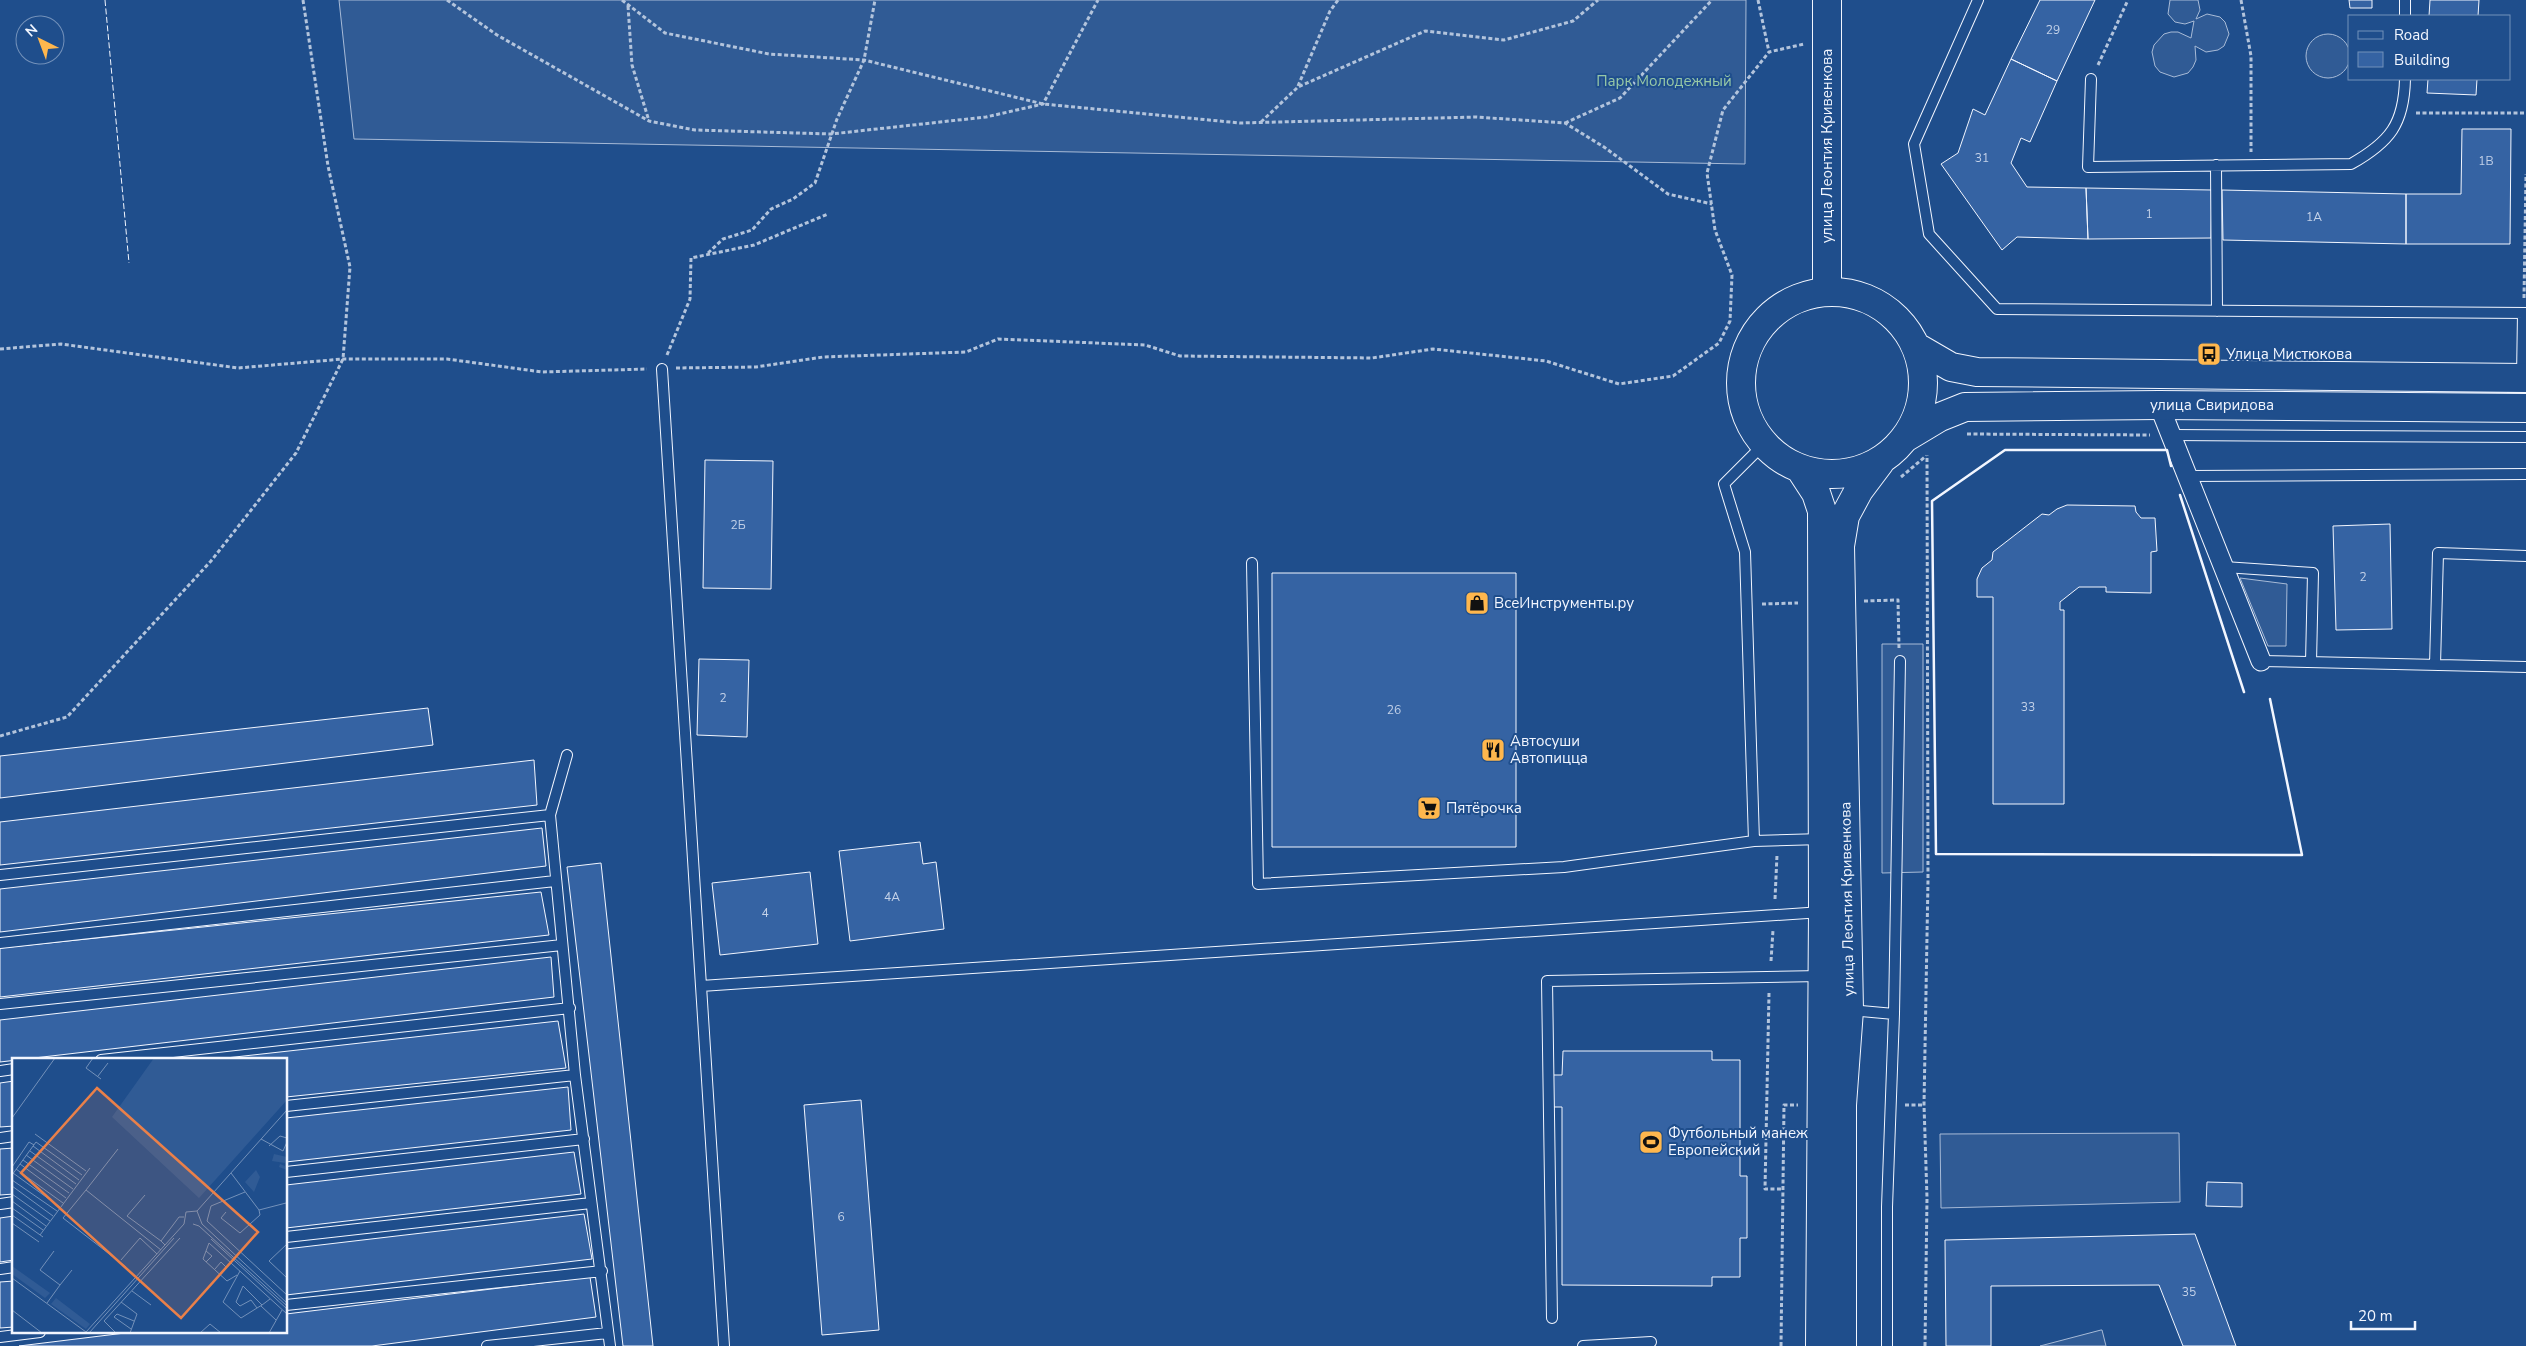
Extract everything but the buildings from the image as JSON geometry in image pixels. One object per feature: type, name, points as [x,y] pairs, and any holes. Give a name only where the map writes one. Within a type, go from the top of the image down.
[{"type":"street","name":"улица Леонтия Кривенкова","points":[[1826,291],[1827,0]]},
{"type":"street","points":[[1826,291],[1851,293],[1877,302],[1906,327],[1920,349],[1920,400],[1905,438],[1888,472],[1852,473],[1827,477],[1801,470],[1774,454],[1750,423],[1741,392],[1745,356],[1766,320],[1797,298],[1826,291]]},
{"type":"street","name":"улица Свиридова","points":[[1920,349],[1951,367],[1977,372],[2524,378]]},
{"type":"street","points":[[2159,405],[2189,476],[2261,661]]},
{"type":"street","name":"улица Свиридова","points":[[1905,438],[1940,417],[1965,406],[2159,405],[2526,408]]},
{"type":"street","name":"улица Леонтия Кривенкова","points":[[1801,470],[1816,493],[1822,511],[1823,912],[1820,1346]]},
{"type":"street","name":"улица Леонтия Кривенкова","points":[[1842,1346],[1842,1105],[1849,1010],[1840,546],[1845,516],[1859,490],[1888,472]]},
{"type":"lane","points":[[1978,0],[1914,144],[1929,234],[1997,310],[2525,313],[2524,378]]},
{"type":"lane","points":[[2405,0],[2405,15]]},
{"type":"lane","points":[[2091,79],[2088,167],[2351,164],[2377,149],[2395,126],[2404,103],[2404,80]]},
{"type":"lane","points":[[2216,165],[2217,311]]},
{"type":"lane","points":[[662,369],[724,1346]]},
{"type":"lane","points":[[2172,435],[2526,436]]},
{"type":"lane","points":[[1754,840],[1745,552],[1724,484],[1765,443]]},
{"type":"lane","points":[[2189,476],[2526,474]]},
{"type":"lane","points":[[2435,665],[2438,552],[2526,556]]},
{"type":"lane","points":[[1252,563],[1258,884],[1564,867],[1754,840],[1823,838]]},
{"type":"lane","points":[[2224,567],[2313,573],[2312,662]]},
{"type":"lane","points":[[1887,1346],[1888,1124],[1894,1014],[1900,661]]},
{"type":"lane","points":[[2261,661],[2526,667]]},
{"type":"lane","points":[[567,755],[550,815],[575,1075],[591,1203],[602,1271],[607,1333],[610,1346]]},
{"type":"lane","points":[[0,875],[550,815]]},
{"type":"lane","points":[[0,943],[555,881]]},
{"type":"lane","points":[[701,986],[1823,912]]},
{"type":"lane","points":[[0,1004],[562,945]]},
{"type":"lane","points":[[1552,1318],[1547,980],[1822,976]]},
{"type":"lane","points":[[119,1058],[570,1008]]},
{"type":"lane","points":[[1849,1010],[1894,1014]]},
{"type":"lane","points":[[288,1106],[575,1075]]},
{"type":"lane","points":[[288,1172],[584,1139]]},
{"type":"lane","points":[[288,1237],[591,1203]]},
{"type":"lane","points":[[288,1305],[602,1271]]},
{"type":"lane","points":[[487,1346],[607,1333]]},
{"type":"lane","points":[[0,1337],[24,1334]]},
{"type":"lane","points":[[1583,1346],[1651,1342]]},
{"type":"path","points":[[0,736],[67,717],[211,561],[296,452],[343,359],[350,267],[328,166],[303,0]]},
{"type":"path","points":[[447,0],[497,35],[648,122],[695,130],[831,134],[986,117],[1044,104],[1098,0]]},
{"type":"path","points":[[622,0],[665,33],[769,54],[864,60],[1044,104],[1240,123],[1476,117],[1565,123],[1604,147],[1668,194],[1712,204]]},
{"type":"path","points":[[708,253],[723,239],[752,230],[770,209],[793,199],[815,183],[831,134],[864,60],[875,0]]},
{"type":"path","points":[[1298,87],[1330,11],[1338,0]]},
{"type":"path","points":[[1260,122],[1298,87],[1425,30],[1504,40],[1573,21],[1598,0]]},
{"type":"path","points":[[1565,123],[1620,98],[1712,0]]},
{"type":"path","points":[[1758,0],[1769,52]]},
{"type":"path","points":[[2091,79],[2128,0]]},
{"type":"path","points":[[2241,0],[2251,56],[2251,165]]},
{"type":"path","points":[[628,5],[632,65],[648,122]]},
{"type":"path","points":[[0,349],[60,344],[238,368],[343,359],[447,359],[542,372],[756,367],[823,357],[966,352],[998,338],[1145,345],[1180,356],[1372,358],[1433,349],[1546,361],[1619,384],[1674,376],[1719,343],[1730,320],[1732,275],[1715,230],[1707,173],[1723,110],[1769,52],[1798,44],[1828,43]]},
{"type":"path","points":[[2400,112],[2526,113]]},
{"type":"path","points":[[2525,313],[2526,174]]},
{"type":"path","points":[[662,369],[690,299],[691,258],[754,245],[828,214]]},
{"type":"path","points":[[1964,434],[2172,435]]},
{"type":"path","points":[[1888,472],[1926,456],[1934,450]]},
{"type":"path","points":[[1925,1346],[1927,1198],[1924,1105],[1928,880],[1926,456]]},
{"type":"path","points":[[1863,592],[1863,601],[1898,600],[1900,661]]},
{"type":"path","points":[[1778,840],[1770,976],[1765,1189],[1783,1189]]},
{"type":"shaded area","name":"Парк Молодежный","points":[[339,0],[1746,0],[1745,164],[354,139]]},
{"type":"shaded area","points":[[2170,0],[2198,0],[2200,10],[2196,19],[2207,14],[2220,17],[2225,22],[2229,34],[2224,46],[2218,50],[2206,52],[2195,46],[2196,60],[2193,67],[2188,73],[2174,77],[2160,72],[2155,66],[2152,52],[2154,45],[2164,34],[2171,32],[2178,32],[2191,38],[2194,21],[2185,24],[2175,22],[2168,14]]},
{"type":"shaded area","points":[[2319,35],[2337,35],[2347,44],[2348,66],[2337,77],[2319,77],[2307,65],[2307,47]]},
{"type":"shaded area","points":[[2240,578],[2287,584],[2286,646],[2268,646]]},
{"type":"shaded area","points":[[1882,644],[1923,644],[1923,872],[1882,873]]},
{"type":"shaded area","points":[[2179,1133],[2180,1202],[1941,1208],[1940,1134]]},
{"type":"shaded area","points":[[2101,1330],[2106,1346],[2040,1346]]},
{"type":"fence","points":[[105,0],[129,263]]},
{"type":"wall","points":[[2171,466],[2167,450],[2005,450],[1932,501],[1936,854],[2302,855],[2270,699]]},
{"type":"wall","points":[[2180,495],[2244,692]]},
{"type":"place","name":"Улица Мистюкова","points":[[2209,354]]},
{"type":"place","name":"ВсеИнструменты.ру","points":[[1477,603]]},
{"type":"place","name":"Автосуши Автопицца","points":[[1493,750]]},
{"type":"place","name":"Пятёрочка","points":[[1429,808]]},
{"type":"place","name":"Футбольный манеж Европейский","points":[[1651,1142]]}]
